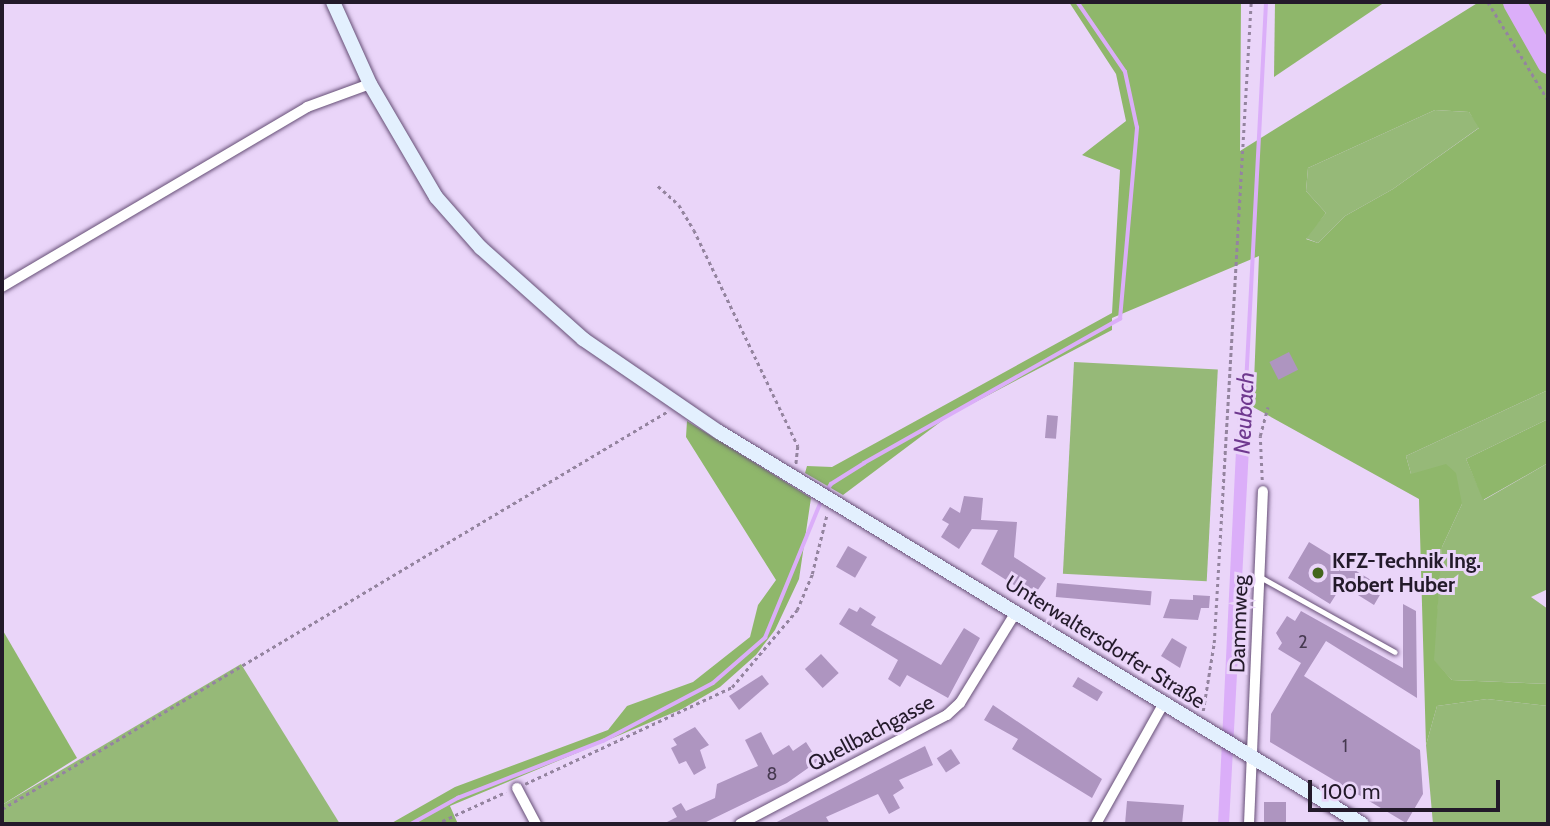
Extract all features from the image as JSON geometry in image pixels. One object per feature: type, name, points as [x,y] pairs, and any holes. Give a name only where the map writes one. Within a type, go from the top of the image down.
[{"type":"main road","points":[[333,2],[370,84],[436,197],[481,248],[583,339],[676,406],[793,476]]},
{"type":"main road","name":"Unterwaltersdorfer Straße","points":[[793,476],[1362,824]]},
{"type":"street","points":[[2,287],[307,107],[370,84]]},
{"type":"street","name":"Dammweg","points":[[1249,824],[1264,491]]},
{"type":"street","name":"Quellbachgasse","points":[[740,824],[947,715],[960,703],[1016,611]]},
{"type":"street","points":[[1096,824],[1164,703]]},
{"type":"street","points":[[517,788],[536,824]]},
{"type":"lane","points":[[1260,578],[1395,652]]},
{"type":"path","points":[[1203,728],[1214,643],[1251,2]]},
{"type":"path","points":[[1488,2],[1548,100]]},
{"type":"path","points":[[658,186],[679,205],[694,230],[798,446],[793,476]]},
{"type":"path","points":[[2,809],[676,406]]},
{"type":"path","points":[[1264,491],[1261,436],[1268,407]]},
{"type":"path","points":[[436,824],[732,687],[797,610],[831,498]]},
{"type":"green space","points":[[1069,2],[1241,2],[1240,151],[1479,2],[1548,2],[1548,390],[1406,456],[1411,474],[1446,464],[1456,473],[1462,504],[1442,547],[1434,660],[1452,680],[1548,684],[1548,706],[1487,699],[1437,706],[1426,745],[1419,499],[1253,407],[1259,256],[1112,318],[1112,330],[947,417],[843,495],[805,473],[807,466],[832,467],[1112,313],[1120,170],[1082,155],[1126,121],[1116,74]],"holes":[[[1435,110],[1469,112],[1479,128],[1393,189],[1345,216],[1318,243],[1306,239],[1326,213],[1306,191],[1308,168]]]},
{"type":"green space","points":[[1275,2],[1385,2],[1274,77]]},
{"type":"green space","points":[[1435,110],[1469,112],[1480,127],[1393,189],[1345,216],[1318,243],[1305,238],[1326,213],[1306,191],[1308,168]]},
{"type":"green space","points":[[1074,362],[1218,370],[1207,581],[1063,574]]},
{"type":"green space","points":[[1548,390],[1548,419],[1466,459],[1484,500],[1548,463],[1548,589],[1531,597],[1548,609],[1548,684],[1452,680],[1433,660],[1442,547],[1462,504],[1411,474],[1406,456]]},
{"type":"green space","points":[[1548,419],[1548,463],[1483,500],[1466,459]]},
{"type":"green space","points":[[687,421],[811,498],[799,579],[775,630],[756,655],[720,687],[682,709],[450,806],[458,824],[390,824],[455,787],[608,730],[627,706],[693,682],[750,637],[758,605],[776,580],[686,437]]},
{"type":"green space","points":[[2,629],[77,758],[2,805]]},
{"type":"green space","points":[[241,664],[340,824],[2,824],[2,805]]},
{"type":"green space","points":[[1487,699],[1548,706],[1548,824],[1433,824],[1426,745],[1437,706]]},
{"type":"shaded area","points":[[1238,409],[1250,429],[1229,824],[1218,824]]},
{"type":"building","points":[[1289,352],[1298,370],[1278,380],[1269,362]]},
{"type":"building","points":[[1047,415],[1058,416],[1056,439],[1045,438]]},
{"type":"building","points":[[964,496],[983,498],[981,520],[1017,522],[1014,557],[1046,578],[1033,597],[981,564],[998,530],[972,529],[959,549],[941,537],[949,524],[942,520],[950,507],[960,513]]},
{"type":"building","points":[[1309,542],[1384,588],[1374,605],[1342,585],[1330,604],[1288,578]]},
{"type":"building","points":[[848,546],[867,557],[855,578],[836,567]]},
{"type":"building","points":[[1057,583],[1152,591],[1150,605],[1056,597]]},
{"type":"building","points":[[1193,595],[1210,596],[1209,608],[1201,608],[1198,620],[1163,618],[1170,599],[1193,600]]},
{"type":"building","points":[[1403,604],[1416,611],[1417,698],[1326,641],[1304,676],[1420,750],[1423,794],[1406,823],[1270,742],[1271,714],[1301,663],[1278,649],[1282,643],[1276,633],[1287,616],[1295,621],[1301,611],[1403,668]]},
{"type":"building","points":[[860,607],[876,617],[871,625],[941,665],[964,628],[980,638],[948,698],[907,675],[900,687],[888,679],[898,660],[839,624],[849,608],[857,612]]},
{"type":"building","points":[[1172,638],[1187,647],[1180,668],[1161,656]]},
{"type":"building","points":[[821,654],[839,673],[823,688],[805,669]]},
{"type":"building","points":[[762,675],[769,684],[739,710],[729,696]]},
{"type":"building","points":[[1078,677],[1103,692],[1097,701],[1072,686]]},
{"type":"building","points":[[993,705],[1102,779],[1092,798],[1012,749],[1018,739],[984,720]]},
{"type":"building","points":[[695,727],[709,745],[700,750],[706,768],[694,775],[686,761],[679,764],[671,748],[677,745],[673,739]]},
{"type":"building","points":[[761,732],[773,755],[789,745],[793,751],[806,742],[818,761],[787,783],[702,824],[663,824],[677,817],[672,808],[681,803],[686,811],[715,798],[717,784],[758,766],[745,740]]},
{"type":"building","points":[[925,746],[933,765],[899,780],[904,788],[893,795],[900,808],[889,814],[878,794],[826,817],[830,824],[773,824]]},
{"type":"building","points":[[951,749],[960,763],[946,773],[937,758]]},
{"type":"building","points":[[1127,801],[1184,805],[1182,824],[1125,824]]},
{"type":"building","points":[[1264,802],[1286,802],[1286,824],[1264,824]]},
{"type":"waterway","points":[[826,492],[831,484],[864,463],[1120,319],[1137,128],[1125,72],[1077,2]]},
{"type":"waterway","name":"Neubach","points":[[1244,423],[1266,2]]},
{"type":"waterway","points":[[1514,2],[1548,62]]},
{"type":"waterway","points":[[411,824],[458,798],[603,741],[713,683],[765,638],[822,499]]},
{"type":"place","name":"KFZ-Technik Ing. Robert Huber","points":[[1318,573]]}]
